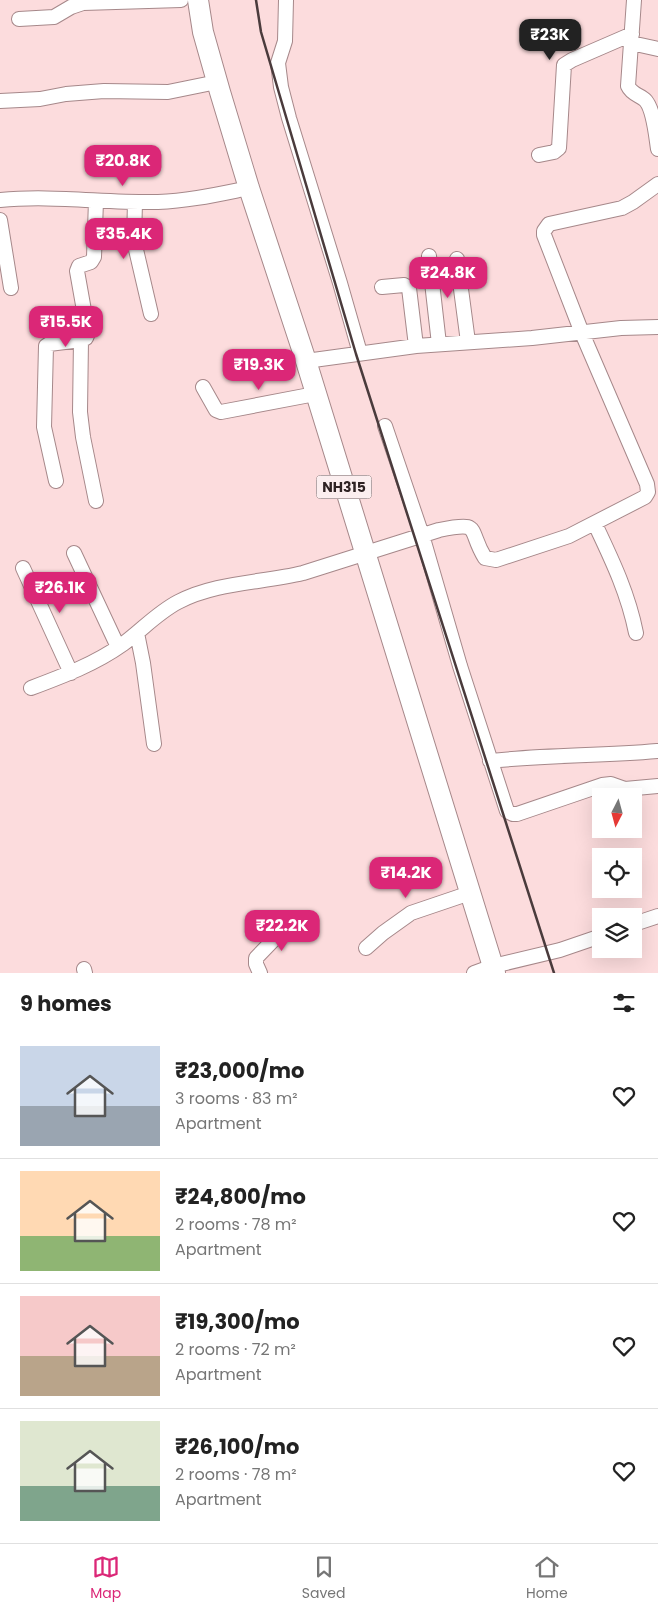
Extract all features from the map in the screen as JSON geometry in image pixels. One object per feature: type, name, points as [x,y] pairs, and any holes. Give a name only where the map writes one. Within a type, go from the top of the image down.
[{"type":"highway","name":"NH315","points":[[198,0],[217,82],[249,188],[306,361],[494,970]]},
{"type":"street","points":[[19,19],[54,17],[71,7],[83,3],[181,0]]},
{"type":"street","points":[[286,0],[285,40],[278,63],[281,87],[360,353]]},
{"type":"street","points":[[634,0],[628,86],[630,90],[641,96],[648,104],[658,149]]},
{"type":"street","points":[[539,155],[557,150],[560,145],[564,65],[572,60],[631,38],[658,49]]},
{"type":"street","points":[[0,101],[40,99],[66,94],[104,91],[168,92],[217,82]]},
{"type":"street","points":[[31,688],[97,661],[137,633],[162,612],[194,595],[234,585],[281,578],[454,527],[464,526],[470,528],[474,532],[485,558],[496,560],[570,536],[647,495],[648,488],[582,332],[544,231],[549,224],[622,208],[658,184]]},
{"type":"street","points":[[0,200],[37,199],[135,202],[189,199],[249,188]]},
{"type":"street","points":[[56,481],[44,427],[45,349],[48,344],[86,338],[88,332],[77,271],[79,266],[90,262],[94,257],[96,201]]},
{"type":"street","points":[[135,202],[134,241],[151,314]]},
{"type":"street","points":[[0,220],[11,288]]},
{"type":"street","points":[[429,256],[439,344]]},
{"type":"street","points":[[456,259],[468,342]]},
{"type":"street","points":[[382,287],[404,286],[409,288],[416,346]]},
{"type":"street","points":[[306,361],[416,346],[532,338],[621,328],[658,327]]},
{"type":"street","points":[[81,340],[80,412],[96,501]]},
{"type":"street","points":[[203,387],[216,410],[221,412],[315,394]]},
{"type":"street","points":[[385,426],[422,535],[490,762],[507,811],[513,814],[602,784],[611,784],[625,788],[658,786]]},
{"type":"street","points":[[595,524],[625,590],[636,633]]},
{"type":"street","points":[[74,553],[118,647]]},
{"type":"street","points":[[24,568],[71,673]]},
{"type":"street","points":[[137,633],[154,744]]},
{"type":"street","points":[[490,762],[520,758],[573,757],[657,751]]},
{"type":"street","points":[[366,948],[411,913],[470,893]]},
{"type":"street","points":[[642,921],[658,916]]},
{"type":"street","points":[[260,973],[256,964],[256,958],[284,929]]},
{"type":"street","points":[[474,973],[494,970],[592,939]]},
{"type":"railway","points":[[256,0],[261,32],[356,354],[554,973]]}]
